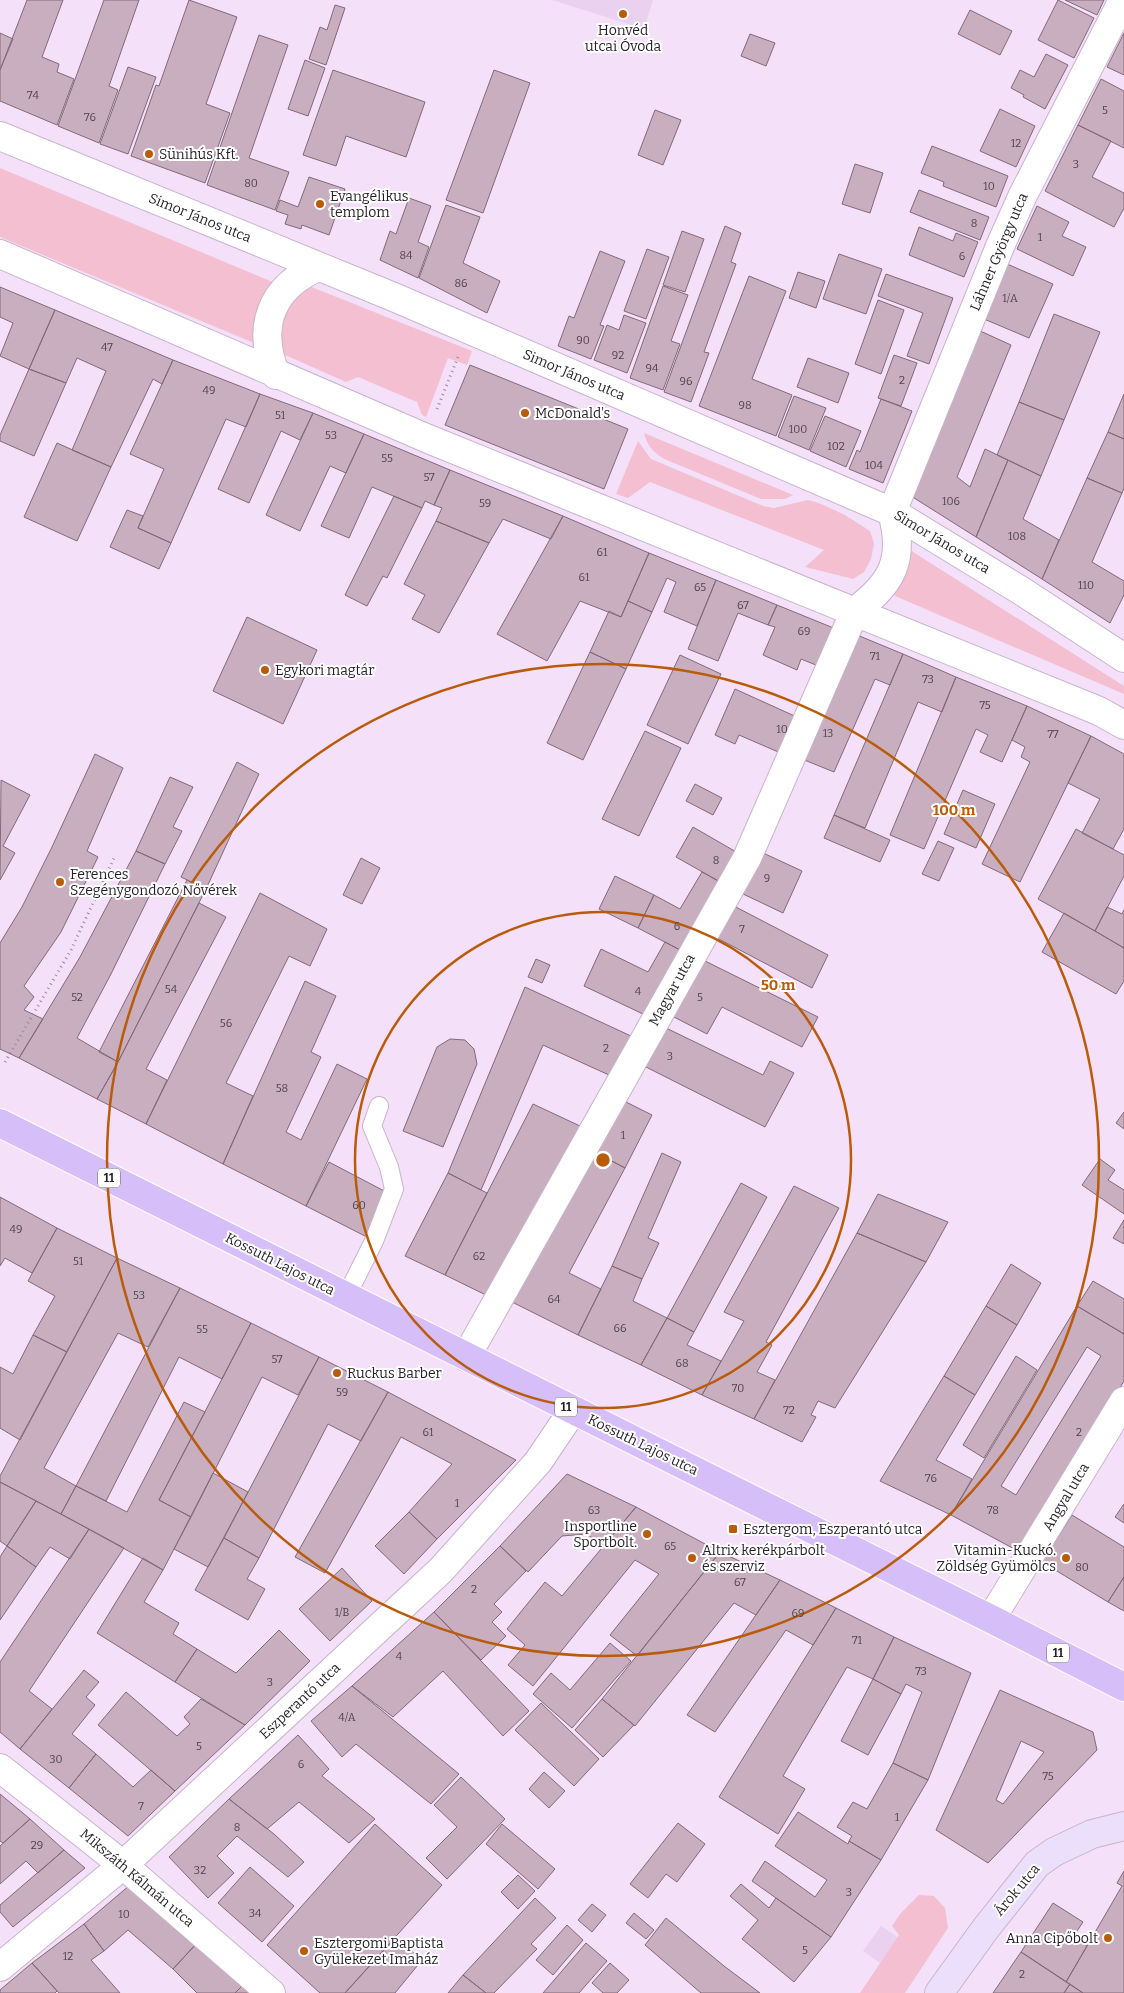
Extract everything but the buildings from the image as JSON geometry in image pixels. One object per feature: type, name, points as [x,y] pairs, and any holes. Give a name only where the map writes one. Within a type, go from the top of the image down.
[{"type":"main road","name":"Kossuth Lajos utca","points":[[0,1123],[1124,1687]]},
{"type":"main road","name":"Árok utca","points":[[939,1993],[986,1928],[1037,1864],[1054,1852],[1092,1834],[1124,1826]]},
{"type":"street","name":"Láhner György utca","points":[[892,512],[1001,244],[1023,195],[1123,0]]},
{"type":"street","name":"Simor János utca","points":[[0,136],[469,330],[892,512],[1020,590],[1124,658]]},
{"type":"street","points":[[0,254],[276,375],[426,438],[1099,711],[1124,725]]},
{"type":"street","points":[[276,375],[269,359],[266,342],[267,325],[272,308],[281,293],[291,282],[304,273],[318,267]]},
{"type":"street","points":[[855,611],[874,596],[888,578],[894,565],[898,548],[898,531],[892,512]]},
{"type":"street","name":"Magyar utca","points":[[466,1357],[746,858],[855,611]]},
{"type":"street","name":"Angyal utca","points":[[991,1619],[1124,1401]]},
{"type":"street","name":"Eszperantó utca","points":[[0,1966],[123,1865],[441,1570],[538,1462],[573,1410]]},
{"type":"street","name":"Mikszáth Kálmán utca","points":[[0,1768],[123,1865],[271,1993]]},
{"type":"lane","points":[[346,1297],[374,1240],[394,1189],[389,1167],[372,1126],[380,1106]]},
{"type":"path","points":[[426,438],[469,330]]},
{"type":"path","points":[[5,1062],[71,950],[115,856]]},
{"type":"shaded area","name":"Honvéd utcai Óvoda","points":[[552,0],[653,0],[644,29]]},
{"type":"shaded area","points":[[0,168],[275,283],[258,311],[254,343],[0,237]]},
{"type":"shaded area","points":[[304,284],[472,351],[467,365],[448,358],[426,417],[422,415],[417,402],[358,377],[346,382],[276,351],[278,322]]},
{"type":"shaded area","points":[[644,433],[793,495],[785,499],[761,499],[669,461],[653,450],[647,442]]},
{"type":"shaded area","points":[[638,441],[651,459],[763,506],[774,508],[808,500],[845,515],[870,531],[874,544],[871,559],[864,572],[853,579],[805,567],[824,550],[650,482],[628,498],[616,494]]},
{"type":"shaded area","points":[[910,550],[1124,686],[1124,694],[895,596],[893,586],[902,577],[909,565],[906,551]]},
{"type":"shaded area","points":[[919,1895],[934,1896],[945,1908],[948,1928],[905,1993],[860,1993],[899,1935],[892,1926],[900,1914]]},
{"type":"shaded area","points":[[881,1926],[908,1944],[890,1970],[863,1951]]},
{"type":"place","name":"Honvéd utcai Óvoda","points":[[623,14]]},
{"type":"place","name":"Sünihús Kft.","points":[[149,154]]},
{"type":"place","name":"Evangélikus templom","points":[[320,204]]},
{"type":"place","name":"McDonald's","points":[[525,413]]},
{"type":"place","name":"Egykori magtár","points":[[265,670]]},
{"type":"place","name":"Ferences Szegénygondozó Nővérek","points":[[60,882]]},
{"type":"place","name":"Ruckus Barber","points":[[337,1373]]},
{"type":"place","name":"Esztergom, Eszperantó utca","points":[[733,1529]]},
{"type":"place","name":"Insportline Sportbolt.","points":[[647,1534]]},
{"type":"place","name":"Altrix kerékpárbolt és szerviz","points":[[692,1558]]},
{"type":"place","name":"Vitamin-Kuckó. Zöldség Gyümölcs","points":[[1066,1558]]},
{"type":"place","name":"Anna Cipőbolt","points":[[1108,1938]]},
{"type":"place","name":"Esztergomi Baptista Gyülekezet Imaház","points":[[304,1951]]}]
